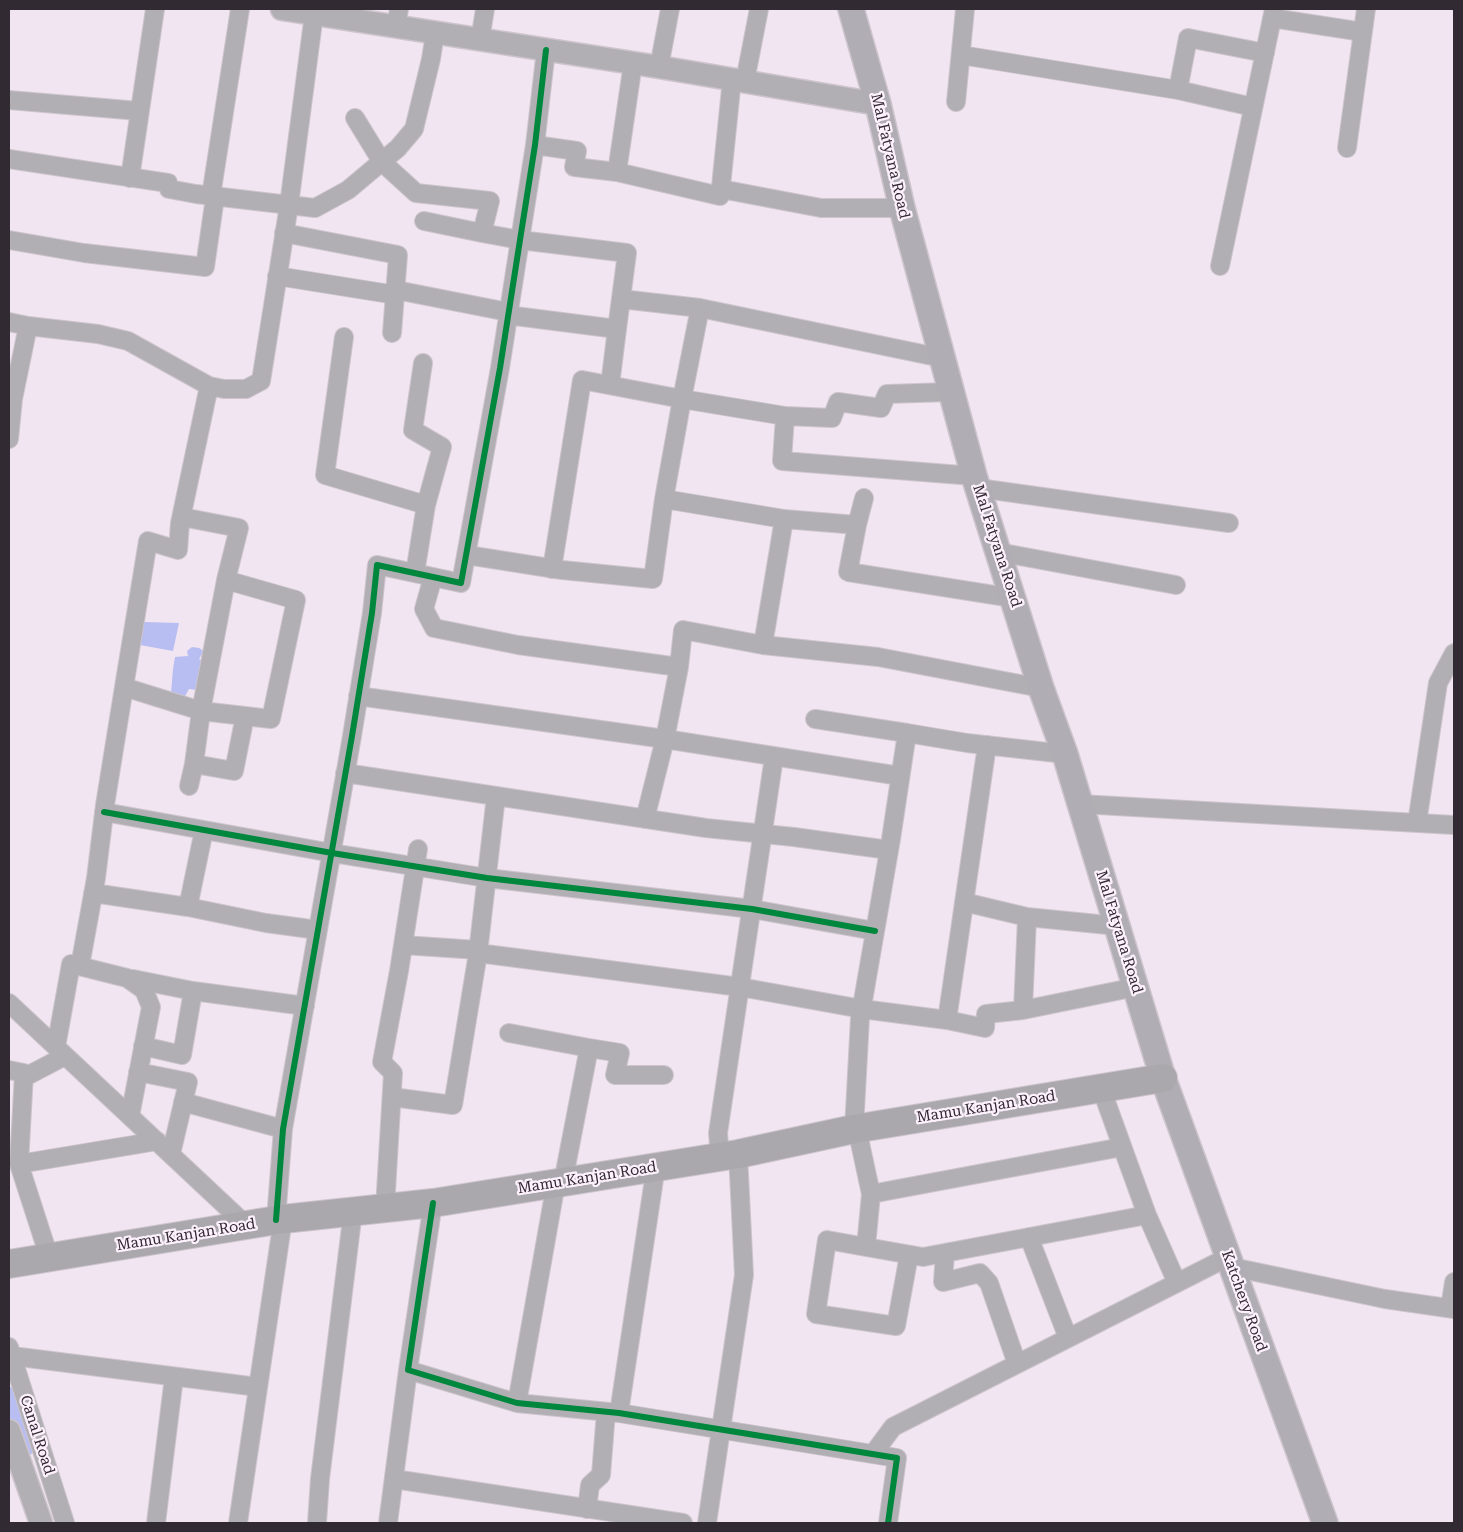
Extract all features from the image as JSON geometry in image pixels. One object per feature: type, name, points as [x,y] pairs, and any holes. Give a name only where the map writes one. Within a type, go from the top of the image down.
[{"type":"main road","name":"Mal Fatyana Road","points":[[851,9],[878,104],[902,208],[950,392],[976,482],[1080,804],[1163,1078]]},
{"type":"main road","name":"Mamu Kanjan Road","points":[[9,1264],[280,1219],[433,1203],[729,1155],[855,1129],[1163,1078]]},
{"type":"main road","name":"Katchery Road","points":[[1163,1078],[1325,1523]]},
{"type":"street","points":[[130,178],[156,9]]},
{"type":"street","points":[[9,240],[84,253],[205,267],[213,196],[240,9]]},
{"type":"street","points":[[282,9],[314,14],[397,18],[435,33],[659,67],[878,104]]},
{"type":"street","points":[[480,40],[485,9]]},
{"type":"street","points":[[659,67],[670,9]]},
{"type":"street","points":[[535,145],[576,151],[574,167],[617,172],[720,196],[738,80],[758,9]]},
{"type":"street","points":[[956,102],[965,9]]},
{"type":"street","points":[[1347,148],[1366,9]]},
{"type":"street","points":[[1220,266],[1273,13],[1363,32]]},
{"type":"street","points":[[9,322],[98,334],[128,341],[209,386],[224,389],[246,389],[261,381],[289,205],[314,14]]},
{"type":"street","points":[[9,160],[168,183],[169,189],[213,196],[315,208],[348,190],[398,148],[414,129],[431,59],[435,33]]},
{"type":"street","points":[[1178,90],[1188,38],[1265,53]]},
{"type":"street","points":[[238,1523],[280,1219],[283,1129],[372,613],[377,565],[461,583],[500,368],[535,145],[546,50]]},
{"type":"street","points":[[961,55],[1178,90],[1253,107]]},
{"type":"street","points":[[617,172],[633,63]]},
{"type":"street","points":[[9,100],[139,111]]},
{"type":"street","points":[[355,118],[382,162],[416,193],[490,201],[482,233]]},
{"type":"street","points":[[721,189],[821,208],[902,208]]},
{"type":"street","points":[[424,221],[520,240],[628,253],[610,385]]},
{"type":"street","points":[[284,233],[398,255],[392,333]]},
{"type":"street","points":[[277,276],[396,292],[508,313],[617,328]]},
{"type":"street","points":[[621,300],[700,308],[942,358]]},
{"type":"street","points":[[466,555],[552,569],[653,579],[664,499],[700,308]]},
{"type":"street","points":[[9,439],[11,399],[28,326]]},
{"type":"street","points":[[344,337],[325,475],[426,505]]},
{"type":"street","points":[[415,573],[426,505],[442,447],[413,430],[423,364]]},
{"type":"street","points":[[552,569],[582,380],[786,416],[832,418],[838,402],[881,408],[888,394],[950,392]]},
{"type":"street","points":[[80,966],[148,541],[178,550],[182,517],[209,386]]},
{"type":"street","points":[[786,416],[782,460],[976,482],[1230,523]]},
{"type":"street","points":[[864,498],[848,572],[1013,598]]},
{"type":"street","points":[[664,499],[784,519],[857,525]]},
{"type":"street","points":[[182,517],[239,528],[226,580],[189,786]]},
{"type":"street","points":[[763,645],[784,519]]},
{"type":"street","points":[[998,552],[1176,585]]},
{"type":"street","points":[[433,577],[424,610],[434,628],[518,645],[679,667]]},
{"type":"street","points":[[124,687],[201,711],[271,719],[296,600],[226,580]]},
{"type":"street","points":[[645,819],[665,739],[679,667],[683,630],[763,645],[878,657],[1042,688]]},
{"type":"street","points":[[1417,823],[1438,683],[1454,653]]},
{"type":"street","points":[[358,696],[665,739],[900,776]]},
{"type":"street","points":[[194,764],[234,771],[245,716]]},
{"type":"street","points":[[815,719],[987,746],[1064,754]]},
{"type":"street","points":[[866,1247],[871,1194],[855,1129],[862,1009],[907,733]]},
{"type":"street","points":[[947,1020],[987,746]]},
{"type":"street","points":[[707,1523],[744,1275],[729,1155],[718,1133],[774,757]]},
{"type":"street","points":[[345,772],[706,828],[889,850]]},
{"type":"street","points":[[392,1097],[453,1105],[478,951],[496,796]]},
{"type":"street","points":[[1080,804],[1454,825]]},
{"type":"street","points":[[104,812],[332,853],[416,858],[487,878],[752,909],[876,931]]},
{"type":"street","points":[[188,907],[204,830]]},
{"type":"street","points":[[385,1208],[393,1073],[382,1062],[416,858]]},
{"type":"street","points":[[93,892],[188,907],[266,923],[318,930]]},
{"type":"street","points":[[964,902],[1027,918],[1118,926]]},
{"type":"street","points":[[1023,1010],[1027,918]]},
{"type":"street","points":[[403,945],[478,951],[740,988],[862,1009],[947,1020],[985,1028],[986,1014],[1023,1010],[1136,987]]},
{"type":"street","points":[[60,1051],[71,964],[127,978],[193,991],[305,1006]]},
{"type":"street","points":[[127,978],[144,990],[151,1007],[130,1116]]},
{"type":"street","points":[[144,1046],[182,1055],[193,991]]},
{"type":"street","points":[[9,1004],[246,1225]]},
{"type":"street","points":[[509,1032],[620,1053],[615,1074],[664,1075]]},
{"type":"street","points":[[517,1403],[560,1182],[589,1048]]},
{"type":"street","points":[[49,1257],[18,1164],[16,1074],[60,1051]]},
{"type":"street","points":[[138,1072],[188,1082],[171,1154]]},
{"type":"street","points":[[1100,1088],[1147,1215],[1177,1283]]},
{"type":"street","points":[[183,1102],[283,1129]]},
{"type":"street","points":[[18,1164],[157,1141]]},
{"type":"street","points":[[871,1194],[1122,1146]]},
{"type":"street","points":[[587,1509],[590,1485],[601,1475],[656,1166]]},
{"type":"street","points":[[388,1523],[408,1370],[433,1203]]},
{"type":"street","points":[[317,1523],[353,1211]]},
{"type":"street","points":[[909,1255],[896,1326],[816,1314],[827,1240],[923,1257],[1147,1215]]},
{"type":"street","points":[[1029,1237],[1068,1338]]},
{"type":"street","points":[[945,1253],[943,1282],[980,1273],[989,1283],[1017,1364]]},
{"type":"street","points":[[873,1454],[893,1427],[1177,1283],[1230,1262],[1385,1300],[1452,1309],[1454,1282]]},
{"type":"street","points":[[10,1352],[258,1388]]},
{"type":"street","name":"Canal Road","points":[[10,1352],[65,1523]]},
{"type":"street","points":[[408,1370],[517,1403],[613,1412],[896,1458],[888,1523]]},
{"type":"street","points":[[156,1523],[174,1377]]},
{"type":"street","name":"Canal Road","points":[[9,1431],[41,1523]]},
{"type":"street","points":[[394,1479],[683,1523]]},
{"type":"water","points":[[144,622],[179,623],[173,651],[140,645]]},
{"type":"water","points":[[192,647],[204,651],[199,659],[210,664],[197,690],[189,689],[184,698],[171,693],[173,669],[175,657],[188,656],[187,651]]},
{"type":"waterway","points":[[9,1395],[26,1448]]},
{"type":"cycle path","points":[[276,1220],[283,1129],[352,736],[372,613],[377,565],[461,583],[500,368],[535,145],[546,50]]},
{"type":"cycle path","points":[[104,812],[332,853],[487,878],[752,909],[875,931]]},
{"type":"cycle path","points":[[433,1203],[408,1370],[517,1403],[619,1413],[897,1458],[888,1523]]}]
